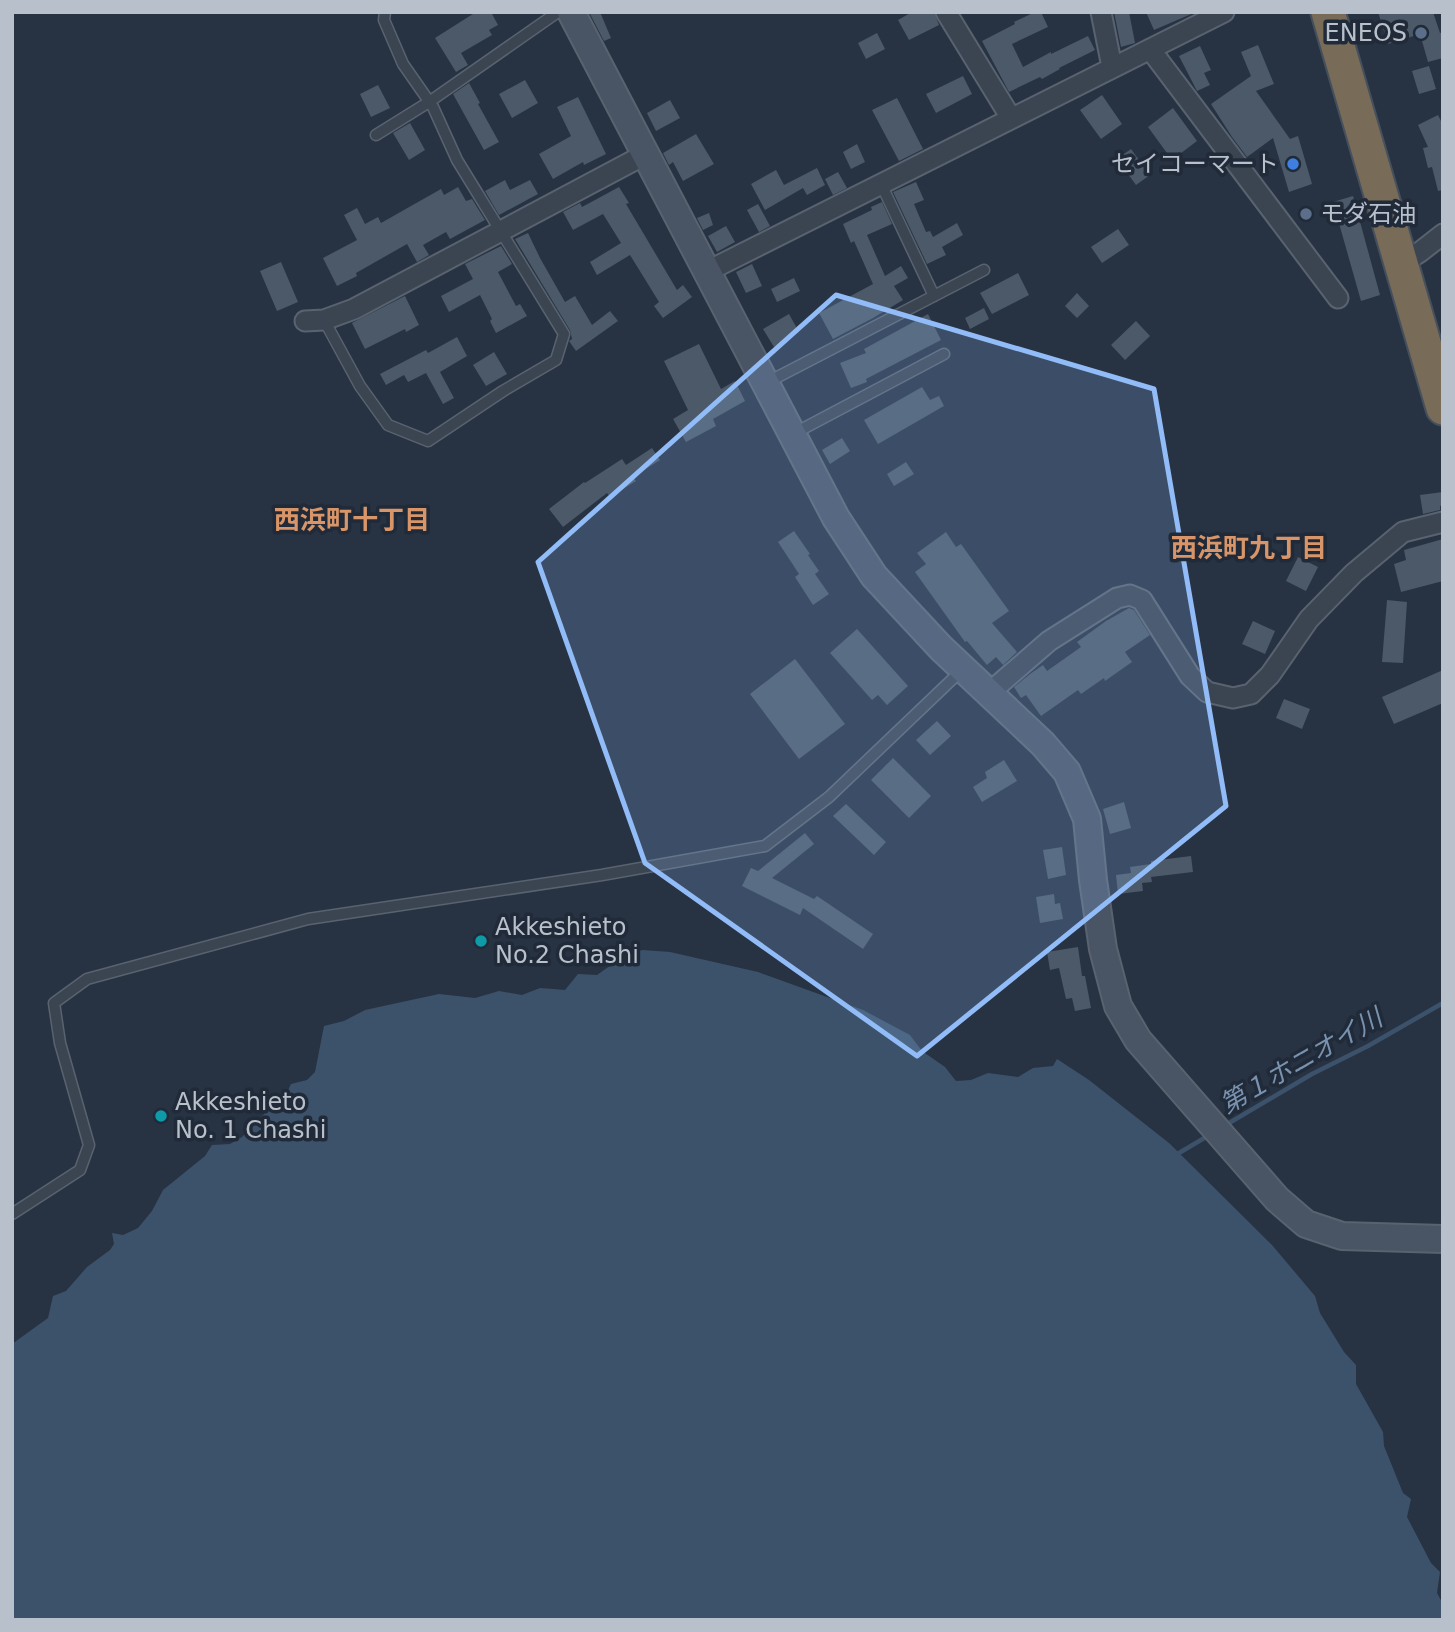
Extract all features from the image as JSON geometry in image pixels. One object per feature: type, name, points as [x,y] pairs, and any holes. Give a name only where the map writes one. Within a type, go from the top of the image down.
[{"type":"highway","points":[[1328,12],[1421,250],[1443,408]]},
{"type":"highway","points":[[1351,12],[1443,330]]},
{"type":"street","points":[[571,12],[836,518],[874,576],[941,648],[1043,744],[1067,772],[1087,819],[1103,949],[1118,1006],[1138,1040],[1277,1199],[1306,1224],[1342,1236],[1443,1239]]},
{"type":"street","points":[[946,12],[1011,118]]},
{"type":"street","points":[[1101,12],[1112,67]]},
{"type":"street","points":[[708,271],[1224,12]]},
{"type":"street","points":[[1150,49],[1338,298]]},
{"type":"street","points":[[315,320],[355,309],[646,154]]},
{"type":"street","points":[[989,693],[1049,641],[1116,598],[1130,596],[1142,600],[1190,676],[1207,692],[1233,698],[1251,694],[1270,676],[1309,619],[1354,573],[1403,532],[1443,522]]},
{"type":"lane","points":[[315,320],[388,425],[428,441],[503,391],[556,360],[564,334],[457,160],[429,102],[403,64],[384,20],[385,12]]},
{"type":"lane","points":[[376,135],[429,102],[558,12]]},
{"type":"lane","points":[[881,184],[934,296]]},
{"type":"lane","points":[[766,383],[984,270]]},
{"type":"lane","points":[[793,435],[944,354]]},
{"type":"lane","points":[[12,1214],[80,1170],[89,1144],[60,1043],[54,1003],[87,979],[308,919],[602,875],[765,846],[830,797],[963,669]]},
{"type":"highlighted area","points":[[836,295],[1154,389],[1226,806],[917,1056],[645,863],[538,562]]},
{"type":"water","points":[[643,950],[670,952],[758,972],[863,1010],[910,1035],[922,1051],[945,1067],[956,1081],[971,1080],[988,1073],[1018,1077],[1033,1068],[1053,1066],[1057,1059],[1089,1080],[1169,1143],[1272,1245],[1315,1296],[1320,1313],[1344,1352],[1356,1365],[1356,1384],[1383,1432],[1384,1446],[1403,1493],[1411,1499],[1407,1517],[1431,1563],[1440,1572],[1437,1593],[1443,1604],[1443,1620],[12,1620],[12,1344],[48,1318],[53,1296],[66,1291],[87,1267],[110,1250],[114,1244],[112,1233],[123,1235],[138,1228],[152,1211],[163,1190],[205,1156],[212,1145],[230,1144],[242,1137],[267,1111],[283,1101],[291,1084],[307,1080],[315,1072],[324,1026],[344,1021],[365,1010],[439,994],[475,998],[499,991],[522,995],[540,988],[565,990],[578,974],[597,975],[628,953]]},
{"type":"building","points":[[476,12],[491,12],[498,25],[489,30],[492,35],[461,53],[468,65],[456,72],[435,38]]},
{"type":"building","points":[[589,12],[600,12],[611,38],[604,41]]},
{"type":"building","points":[[912,12],[934,12],[939,25],[909,40],[898,20]]},
{"type":"building","points":[[1035,12],[1041,12],[1048,27],[1012,44],[1023,67],[1088,36],[1095,50],[1042,79],[1040,77],[1009,92],[982,41]]},
{"type":"building","points":[[1114,12],[1129,12],[1135,43],[1121,47]]},
{"type":"building","points":[[1146,12],[1196,12],[1154,30]]},
{"type":"building","points":[[1378,12],[1433,12],[1440,33],[1443,32],[1443,58],[1428,62],[1420,34],[1388,44]]},
{"type":"building","points":[[877,33],[885,49],[866,59],[858,43]]},
{"type":"building","points":[[1258,45],[1274,84],[1256,91],[1290,139],[1298,136],[1312,184],[1289,192],[1273,138],[1247,157],[1211,104],[1251,76],[1241,52]]},
{"type":"building","points":[[1200,46],[1211,70],[1204,73],[1210,85],[1197,91],[1179,56]]},
{"type":"building","points":[[1429,66],[1436,89],[1419,94],[1412,71]]},
{"type":"building","points":[[963,76],[972,94],[936,113],[926,94]]},
{"type":"building","points":[[525,80],[538,103],[512,118],[499,94]]},
{"type":"building","points":[[469,83],[499,142],[484,150],[453,94]]},
{"type":"building","points":[[378,85],[390,108],[371,117],[360,94]]},
{"type":"building","points":[[1102,95],[1122,124],[1101,139],[1080,110]]},
{"type":"building","points":[[578,97],[606,154],[584,165],[583,162],[553,179],[539,154],[571,136],[557,107]]},
{"type":"building","points":[[897,98],[923,149],[899,161],[872,110]]},
{"type":"building","points":[[670,100],[680,118],[656,131],[647,113]]},
{"type":"building","points":[[1173,108],[1197,141],[1172,160],[1148,127]]},
{"type":"building","points":[[1438,115],[1443,125],[1443,190],[1438,191],[1432,167],[1428,168],[1423,148],[1428,147],[1418,125]]},
{"type":"building","points":[[410,123],[425,150],[409,160],[393,133]]},
{"type":"building","points":[[696,134],[714,164],[683,181],[673,162],[669,165],[663,153]]},
{"type":"building","points":[[857,144],[865,162],[851,169],[843,152]]},
{"type":"building","points":[[1131,149],[1150,175],[1136,185],[1117,159]]},
{"type":"building","points":[[817,168],[825,185],[807,195],[803,188],[765,210],[751,184],[776,170],[784,185]]},
{"type":"building","points":[[838,172],[847,188],[833,195],[825,179]]},
{"type":"building","points":[[505,180],[510,190],[530,180],[538,194],[499,215],[485,191]]},
{"type":"building","points":[[916,182],[924,200],[914,204],[926,232],[930,231],[933,237],[957,223],[963,235],[942,247],[946,255],[927,264],[893,192]]},
{"type":"building","points":[[458,187],[466,201],[472,199],[485,220],[450,239],[446,232],[423,245],[429,255],[417,262],[407,244],[337,286],[323,258],[357,240],[344,215],[357,208],[365,224],[378,217],[381,223],[441,189],[444,195]]},
{"type":"building","points":[[619,187],[629,203],[626,204],[677,290],[683,285],[692,297],[663,318],[654,306],[659,302],[630,255],[597,275],[590,262],[621,243],[603,214],[573,230],[563,212],[580,203],[582,207]]},
{"type":"building","points":[[1353,196],[1380,295],[1361,301],[1333,202]]},
{"type":"building","points":[[882,202],[892,224],[867,235],[885,276],[901,266],[908,278],[894,286],[903,300],[833,339],[819,313],[873,284],[854,241],[851,243],[843,224]]},
{"type":"building","points":[[758,204],[770,226],[759,232],[747,210]]},
{"type":"building","points":[[709,213],[713,225],[703,230],[697,218]]},
{"type":"building","points":[[726,226],[735,242],[717,252],[708,236]]},
{"type":"building","points":[[1118,229],[1129,245],[1102,263],[1091,247]]},
{"type":"building","points":[[528,233],[565,302],[575,296],[592,325],[610,311],[618,321],[576,351],[569,341],[572,339],[570,330],[515,239]]},
{"type":"building","points":[[501,246],[512,264],[498,272],[516,306],[520,304],[527,316],[496,333],[480,295],[449,312],[441,296],[473,279],[465,264]]},
{"type":"building","points":[[281,262],[298,302],[277,311],[260,271]]},
{"type":"building","points":[[752,264],[762,286],[746,293],[736,272]]},
{"type":"building","points":[[1018,273],[1029,295],[992,314],[980,293]]},
{"type":"building","points":[[794,278],[800,291],[777,302],[771,289]]},
{"type":"building","points":[[1077,293],[1089,306],[1077,318],[1065,306]]},
{"type":"building","points":[[405,296],[419,325],[365,349],[352,323]]},
{"type":"building","points":[[984,308],[989,319],[970,329],[965,318]]},
{"type":"building","points":[[789,314],[799,332],[774,347],[763,329]]},
{"type":"building","points":[[928,314],[941,340],[866,379],[867,382],[851,388],[840,363],[866,353],[864,349]]},
{"type":"building","points":[[1136,321],[1150,336],[1125,360],[1111,345]]},
{"type":"building","points":[[457,337],[467,356],[440,372],[454,398],[443,404],[426,373],[408,382],[404,375],[386,385],[380,374]]},
{"type":"building","points":[[699,344],[721,389],[735,381],[745,401],[713,419],[716,426],[686,442],[673,419],[688,410],[664,361]]},
{"type":"building","points":[[494,352],[507,374],[486,386],[473,365]]},
{"type":"building","points":[[922,387],[930,400],[939,396],[944,406],[878,444],[864,420]]},
{"type":"building","points":[[842,438],[850,451],[830,464],[822,450]]},
{"type":"building","points":[[652,448],[660,460],[633,477],[636,481],[610,497],[607,493],[563,527],[549,509],[584,482],[622,459],[626,465]]},
{"type":"building","points":[[906,462],[914,474],[894,486],[887,474]]},
{"type":"building","points":[[1443,492],[1443,505],[1440,510],[1423,514],[1420,495]]},
{"type":"building","points":[[794,531],[810,554],[808,555],[819,571],[815,574],[829,594],[813,605],[795,577],[799,574],[778,542]]},
{"type":"building","points":[[946,532],[956,547],[961,544],[1009,611],[992,623],[1017,652],[1003,665],[996,657],[987,665],[967,641],[965,642],[915,572],[926,564],[917,553]]},
{"type":"building","points":[[1443,539],[1443,581],[1401,592],[1394,564],[1406,560],[1404,550]]},
{"type":"building","points":[[1298,557],[1318,567],[1306,591],[1286,581]]},
{"type":"building","points":[[1387,600],[1407,602],[1403,663],[1382,662]]},
{"type":"building","points":[[1129,608],[1134,610],[1150,635],[1125,652],[1132,662],[1081,694],[1078,690],[1041,716],[1026,695],[1021,698],[1014,687],[1043,665],[1047,671],[1081,647],[1077,642]]},
{"type":"building","points":[[1253,621],[1275,631],[1265,654],[1242,644]]},
{"type":"building","points":[[857,629],[908,686],[887,705],[878,695],[872,700],[830,653]]},
{"type":"building","points":[[795,659],[845,724],[799,759],[750,694]]},
{"type":"building","points":[[1443,670],[1443,703],[1394,724],[1382,697]]},
{"type":"building","points":[[1284,699],[1310,709],[1302,729],[1276,718]]},
{"type":"building","points":[[937,721],[951,736],[930,755],[916,740]]},
{"type":"building","points":[[893,758],[931,796],[909,818],[871,780]]},
{"type":"building","points":[[1004,760],[1017,781],[982,802],[973,787],[987,778],[985,772]]},
{"type":"building","points":[[1124,802],[1131,828],[1110,834],[1103,809]]},
{"type":"building","points":[[846,804],[886,842],[874,855],[833,816]]},
{"type":"building","points":[[805,833],[814,844],[772,878],[814,899],[817,896],[873,934],[863,949],[803,908],[800,915],[742,886],[751,868],[758,871]]},
{"type":"building","points":[[1062,847],[1066,875],[1048,879],[1043,850]]},
{"type":"building","points":[[1191,856],[1193,872],[1151,877],[1152,882],[1142,883],[1143,891],[1118,894],[1116,875],[1131,873],[1130,867],[1151,864],[1151,861]]},
{"type":"building","points":[[1054,894],[1055,904],[1060,903],[1063,919],[1040,923],[1036,897]]},
{"type":"building","points":[[1078,947],[1082,976],[1085,976],[1091,1008],[1075,1011],[1072,998],[1066,999],[1059,968],[1050,970],[1047,952]]},
{"type":"waterway","name":"第１ホニオイ川","points":[[1224,1126],[1312,1074],[1443,1003]]},
{"type":"waterway","name":"第１ホニオイ川","points":[[1179,1153],[1211,1134]]},
{"type":"place","name":"ENEOS","points":[[1421,33]]},
{"type":"place","name":"セイコーマート","points":[[1293,164]]},
{"type":"place","name":"モダ石油","points":[[1306,214]]},
{"type":"place","name":"Akkeshieto No.2 Chashi","points":[[481,941]]},
{"type":"place","name":"Akkeshieto No. 1 Chashi","points":[[161,1116]]},
{"type":"district","name":"西浜町十丁目","points":[[352,520]]},
{"type":"district","name":"西浜町九丁目","points":[[1249,548]]}]
